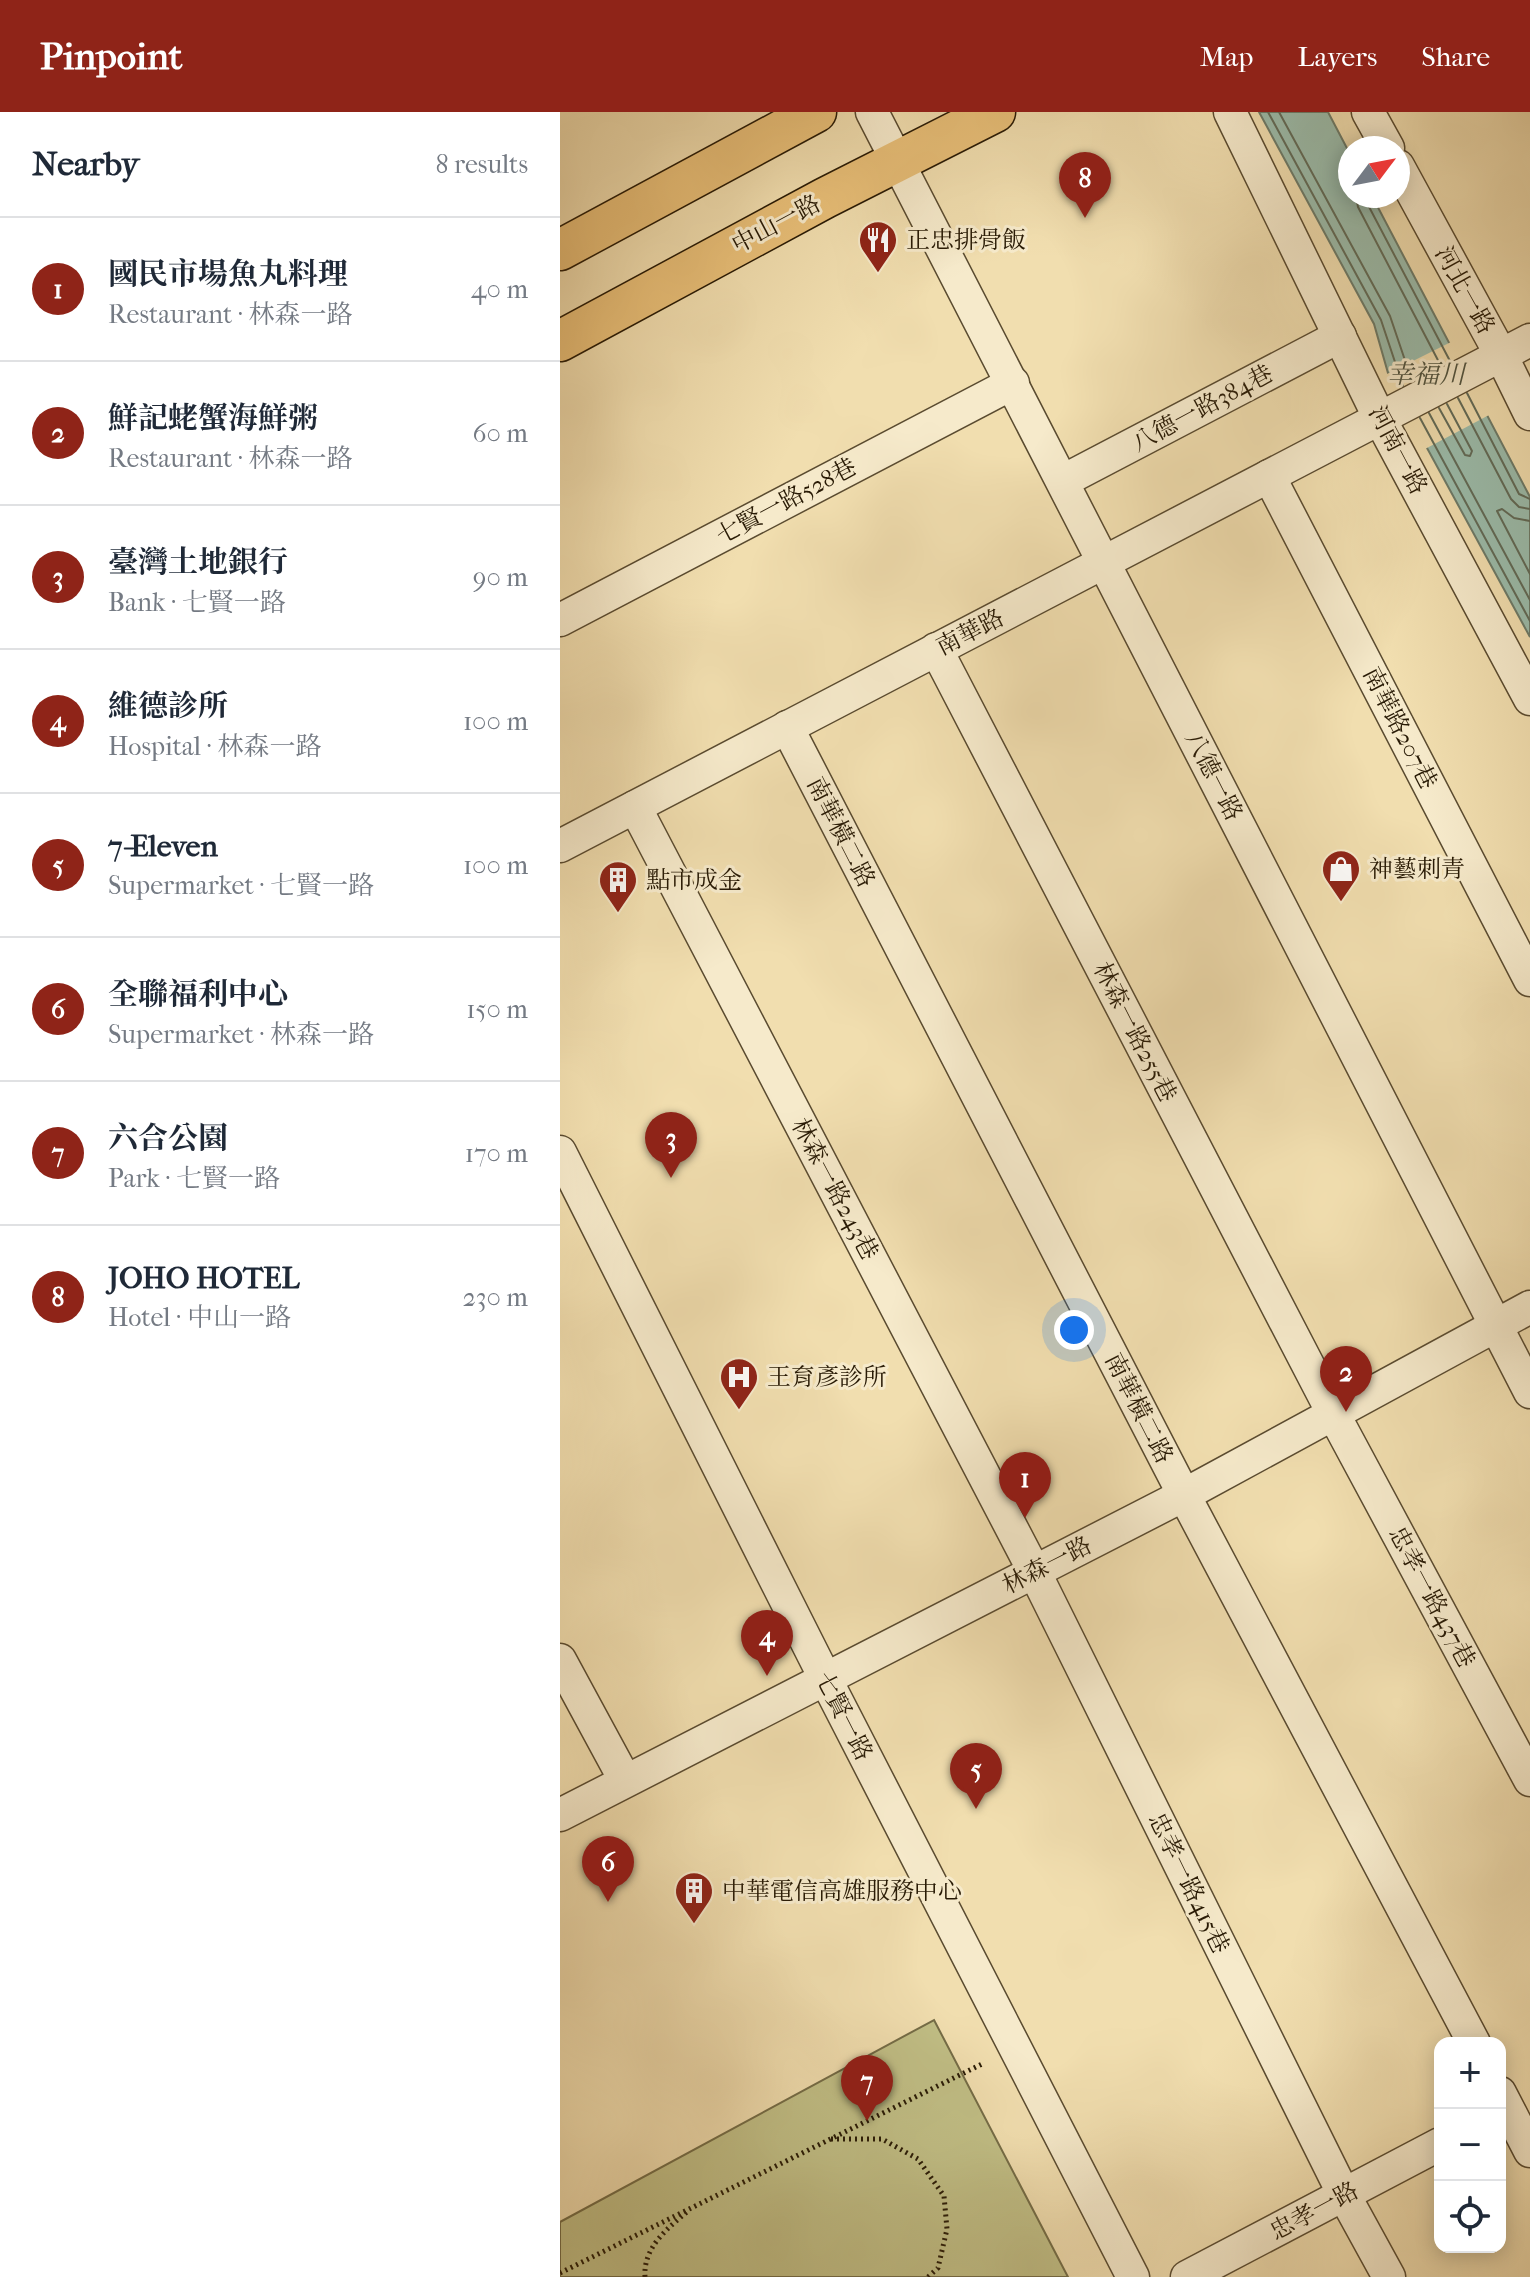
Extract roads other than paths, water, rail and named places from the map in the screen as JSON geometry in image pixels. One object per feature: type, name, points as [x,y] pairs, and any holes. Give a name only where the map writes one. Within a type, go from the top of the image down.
[{"type":"main road","points":[[560,250],[816,112]]},
{"type":"main road","name":"中山一路","points":[[560,341],[995,112]]},
{"type":"street","name":"八德一路","points":[[872,112],[1530,1392]]},
{"type":"street","name":"河南一路","points":[[1230,112],[1380,419],[1530,699]]},
{"type":"street","points":[[1368,112],[1381,136]]},
{"type":"street","name":"河北一路","points":[[1410,188],[1530,414]]},
{"type":"street","name":"八德一路384巷","points":[[1063,481],[1340,336]]},
{"type":"street","points":[[1501,355],[1530,340]]},
{"type":"street","name":"南華路","points":[[560,846],[1501,355]]},
{"type":"street","name":"七賢一路528巷","points":[[560,620],[1013,383]]},
{"type":"street","name":"南華路207巷","points":[[1269,476],[1530,980]]},
{"type":"street","name":"林森一路255巷","points":[[936,649],[1334,1415]]},
{"type":"street","name":"南華橫二路","points":[[787,727],[1184,1495],[1471,2037]]},
{"type":"street","name":"林森一路243巷","points":[[635,807],[1034,1571]]},
{"type":"street","name":"七賢一路","points":[[560,1152],[825,1678],[1133,2277]]},
{"type":"street","name":"林森一路","points":[[560,1815],[1184,1495],[1530,1307]]},
{"type":"street","name":"忠孝一路437巷","points":[[1334,1415],[1530,1780]]},
{"type":"street","name":"忠孝一路415巷","points":[[1034,1571],[1344,2195],[1389,2277]]},
{"type":"street","points":[[560,1660],[625,1780]]},
{"type":"street","points":[[1510,2102],[1530,2151]]},
{"type":"street","name":"忠孝一路","points":[[1187,2277],[1434,2147]]},
{"type":"water","name":"幸福川","points":[[1259,112],[1328,112],[1341,136],[1338,136],[1338,208],[1378,208],[1530,497],[1530,637],[1390,380],[1374,324]]},
{"type":"place","name":"JOHO HOTEL","points":[[1085,218]]},
{"type":"place","name":"正忠排骨飯","points":[[878,274]]},
{"type":"place","name":"神藝刺青","points":[[1341,903]]},
{"type":"place","name":"點市成金","points":[[618,914]]},
{"type":"place","name":"臺灣土地銀行","points":[[671,1178]]},
{"type":"place","name":"王育彥診所","points":[[739,1411]]},
{"type":"place","name":"鮮記蛯蟹海鮮粥","points":[[1346,1412]]},
{"type":"place","name":"國民市場魚丸料理","points":[[1025,1518]]},
{"type":"place","name":"維德診所","points":[[767,1676]]},
{"type":"place","name":"7-Eleven","points":[[976,1809]]},
{"type":"place","name":"全聯福利中心","points":[[608,1902]]},
{"type":"place","name":"中華電信高雄服務中心","points":[[694,1925]]},
{"type":"place","name":"六合公園","points":[[867,2121]]}]
